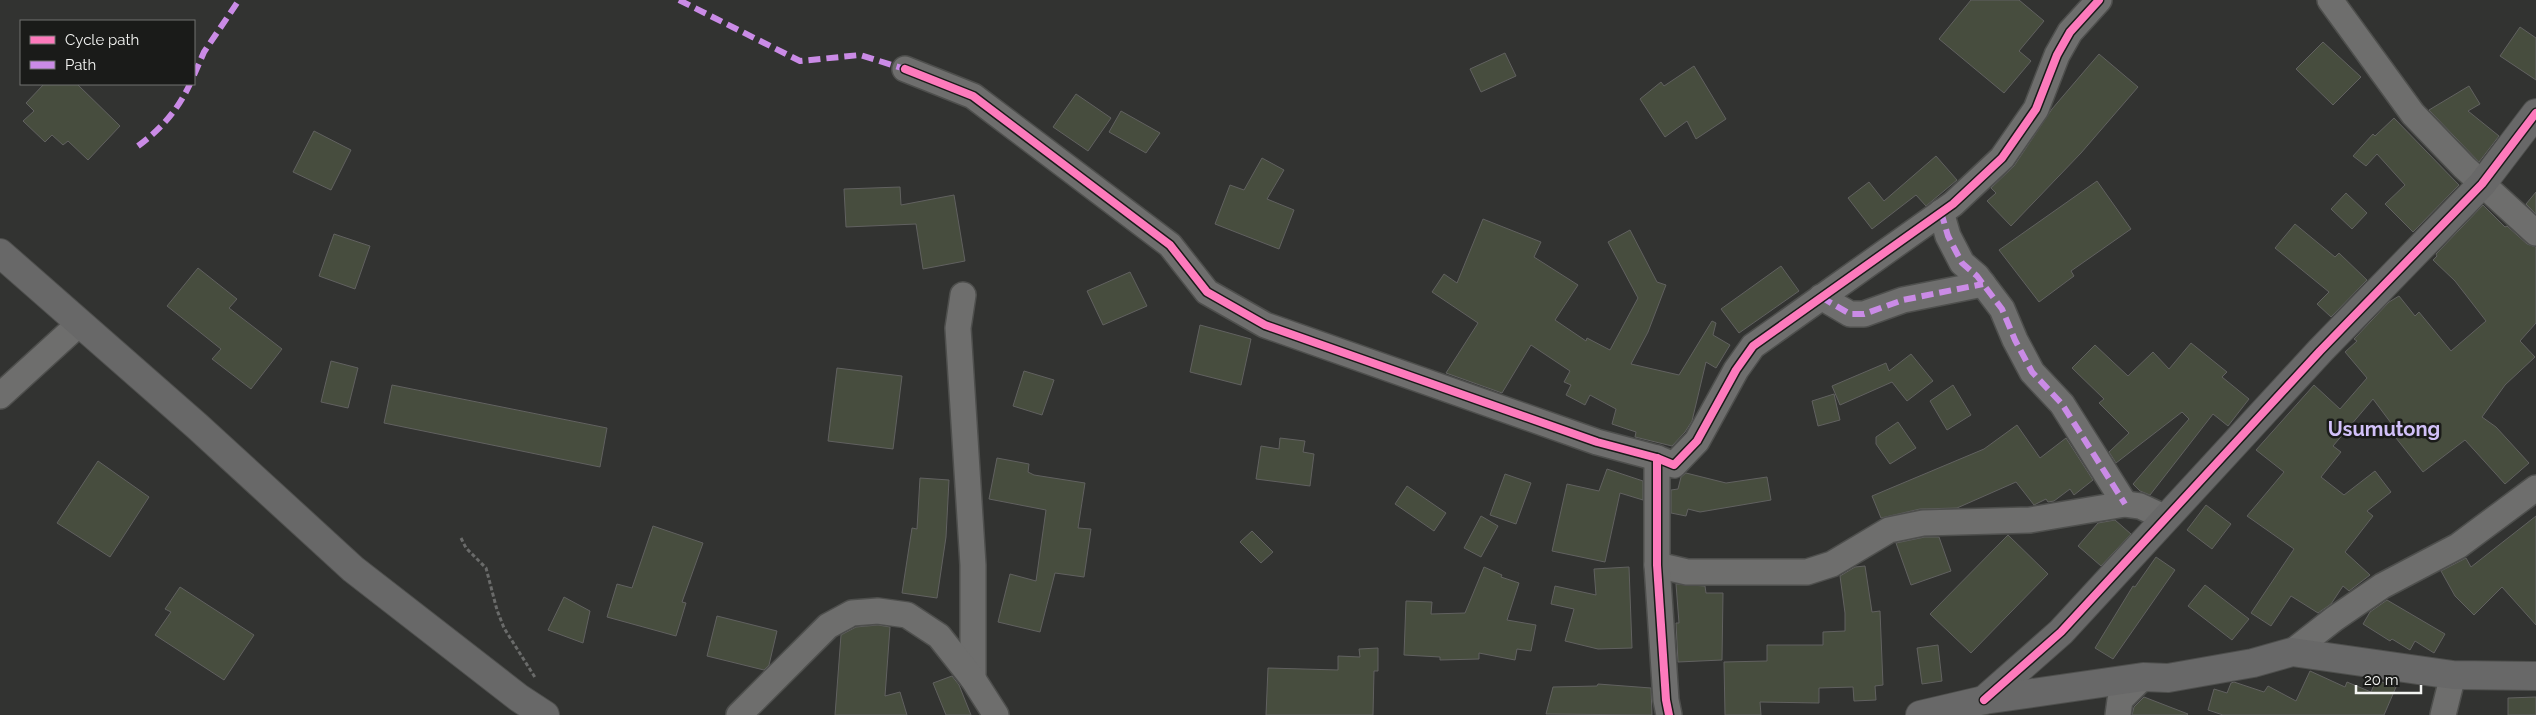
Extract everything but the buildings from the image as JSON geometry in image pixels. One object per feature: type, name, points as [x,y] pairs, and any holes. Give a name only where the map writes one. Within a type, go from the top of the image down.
[{"type":"street","points":[[905,69],[973,96],[1170,245],[1207,292],[1264,325],[1598,442],[1657,458],[1674,465],[1697,441],[1736,370],[1753,346],[1941,212],[2002,158],[2036,109],[2057,55],[2070,32],[2099,0]]},
{"type":"street","points":[[2332,1],[2413,114],[2482,184],[2536,233]]},
{"type":"street","points":[[1984,700],[2061,632],[2320,351],[2482,184],[2536,113]]},
{"type":"street","points":[[1941,212],[1948,236],[1962,263],[1983,284],[2002,309],[2015,340],[2032,372],[2062,404],[2125,504]]},
{"type":"street","points":[[0,253],[197,426],[353,569],[519,698],[545,715]]},
{"type":"street","points":[[1821,298],[1850,314],[1864,314],[1903,300],[1959,287],[1983,284]]},
{"type":"street","points":[[963,295],[958,328],[973,565],[973,679]]},
{"type":"street","points":[[0,396],[80,323]]},
{"type":"street","points":[[1657,458],[1656,565],[1666,700],[1669,715]]},
{"type":"street","points":[[1920,715],[1984,700],[2143,677],[2168,678],[2253,663],[2292,652],[2334,619],[2382,586],[2458,546],[2536,488]]},
{"type":"street","points":[[1656,565],[1687,572],[1807,572],[1832,564],[1889,530],[1923,523],[2030,520],[2125,504],[2140,506],[2166,518]]},
{"type":"street","points":[[739,715],[828,626],[852,613],[878,611],[907,615],[938,636],[973,679],[996,715]]},
{"type":"street","points":[[2292,652],[2454,675],[2536,676]]},
{"type":"street","points":[[2444,715],[2454,675]]},
{"type":"street","points":[[2118,715],[2120,700],[2143,677]]},
{"type":"path","points":[[461,538],[466,548],[486,568],[497,610],[504,628],[538,682]]},
{"type":"marked path","points":[[195,73],[204,52],[239,0]]},
{"type":"marked path","points":[[679,0],[800,61],[860,55],[905,69]]},
{"type":"marked path","points":[[138,146],[168,118],[180,103],[189,85]]},
{"type":"marked path","points":[[1941,212],[1948,236],[1962,263],[1977,276],[2002,309],[2015,340],[2032,372],[2062,404],[2125,504]]},
{"type":"marked path","points":[[1821,297],[1850,314],[1864,314],[1903,300],[1983,284]]},
{"type":"cycle path","points":[[1669,715],[1666,700],[1657,565],[1657,458],[1674,465],[1697,441],[1736,370],[1753,346],[1953,204],[2002,158],[2036,109],[2057,55],[2070,32],[2099,0]]},
{"type":"cycle path","points":[[905,69],[973,96],[1170,245],[1207,292],[1265,325],[1597,442],[1657,458]]},
{"type":"cycle path","points":[[1984,700],[2061,632],[2320,351],[2482,184],[2536,113]]},
{"type":"district","name":"Usumutong","points":[[2384,429]]}]
